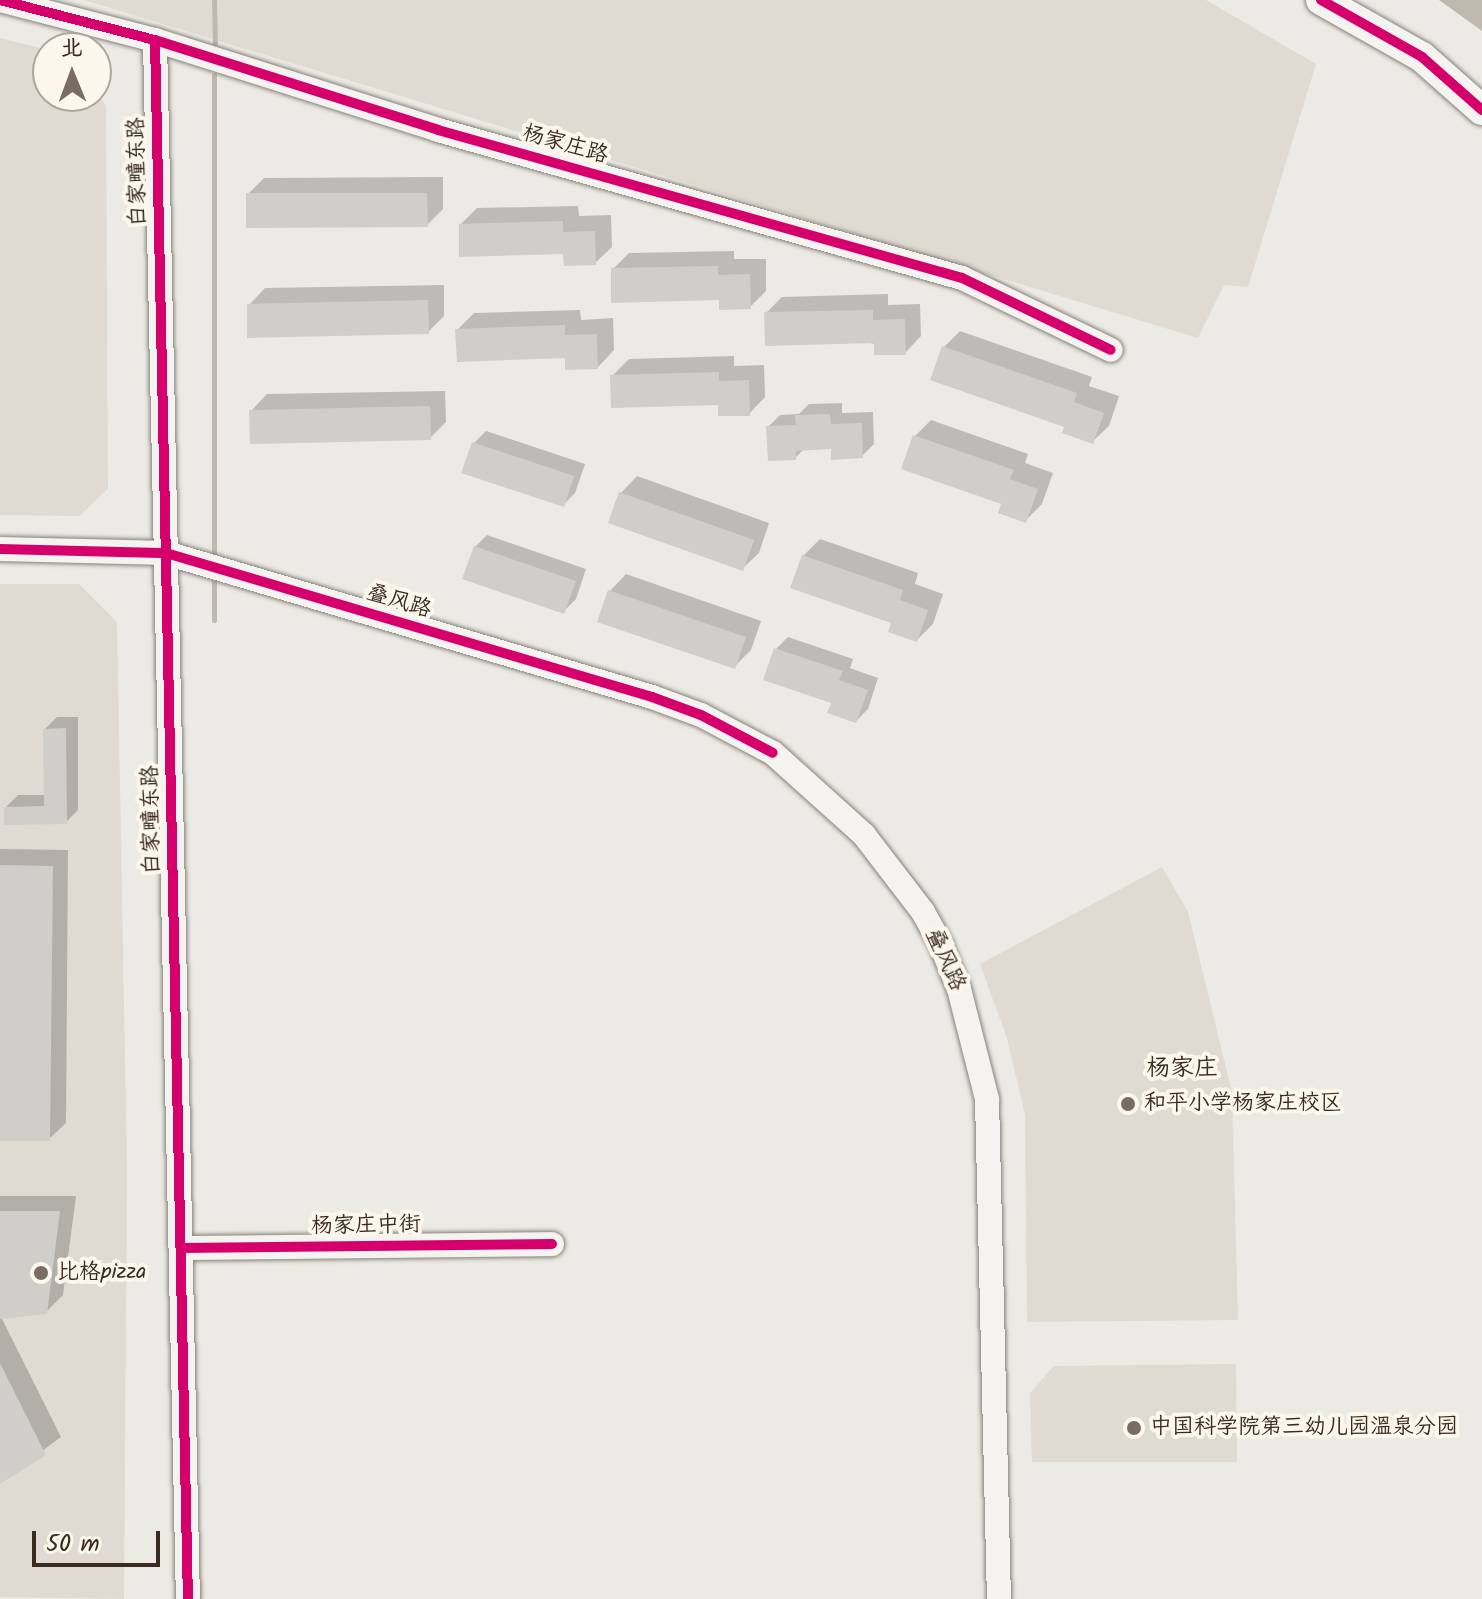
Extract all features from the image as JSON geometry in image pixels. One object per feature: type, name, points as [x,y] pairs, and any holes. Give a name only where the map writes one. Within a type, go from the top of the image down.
[{"type":"main road","points":[[1321,0],[1422,57],[1482,110]]},
{"type":"street","name":"杨家庄路","points":[[0,0],[155,40],[438,130],[962,278],[1111,350]]},
{"type":"street","name":"白家疃东路","points":[[155,40],[188,1599]]},
{"type":"street","name":"叠风路","points":[[0,549],[166,553],[701,715],[773,753],[864,835],[923,912],[953,975],[987,1099],[999,1599]]},
{"type":"street","name":"杨家庄中街","points":[[181,1248],[552,1244]]},
{"type":"shaded area","points":[[84,0],[1206,0],[1316,64],[1248,287],[1224,285],[1198,338]]},
{"type":"shaded area","points":[[1439,0],[1482,0],[1482,31]]},
{"type":"shaded area","points":[[0,38],[32,46],[32,112],[106,112],[108,489],[79,516],[0,515]]},
{"type":"shaded area","points":[[0,584],[79,584],[117,622],[127,1169],[124,1599],[0,1597]]},
{"type":"shaded area","name":"和平小学杨家庄校区","points":[[1162,867],[1188,912],[1232,1092],[1238,1320],[1027,1322],[1025,1115],[1007,1038],[980,964]]},
{"type":"shaded area","name":"中国科学院第三幼儿园温泉分园","points":[[1236,1364],[1237,1462],[1032,1462],[1030,1393],[1054,1366]]},
{"type":"building","points":[[246,193],[427,193],[428,227],[246,228]]},
{"type":"building","points":[[563,221],[563,232],[595,231],[596,265],[564,266],[563,254],[459,257],[459,224]]},
{"type":"building","points":[[718,266],[718,275],[750,274],[751,309],[719,310],[719,300],[611,303],[611,268]]},
{"type":"building","points":[[428,300],[429,334],[247,338],[247,304]]},
{"type":"building","points":[[873,310],[873,320],[905,319],[906,355],[874,355],[874,343],[765,346],[764,312]]},
{"type":"building","points":[[565,325],[565,335],[597,334],[598,369],[565,370],[565,358],[457,362],[455,329]]},
{"type":"building","points":[[942,346],[1077,393],[1074,402],[1104,413],[1093,444],[1062,433],[1064,427],[930,380]]},
{"type":"building","points":[[719,372],[719,381],[749,380],[750,416],[718,416],[718,405],[611,408],[610,375]]},
{"type":"building","points":[[430,406],[431,440],[250,444],[249,410]]},
{"type":"building","points":[[830,414],[831,424],[862,423],[863,458],[831,460],[831,449],[796,451],[796,460],[768,461],[766,426],[796,425],[795,415]]},
{"type":"building","points":[[913,435],[1014,470],[1010,479],[1038,489],[1026,523],[998,513],[1001,504],[901,469]]},
{"type":"building","points":[[472,442],[574,476],[564,507],[461,473]]},
{"type":"building","points":[[619,492],[754,540],[743,571],[608,523]]},
{"type":"building","points":[[474,546],[576,581],[564,614],[462,579]]},
{"type":"building","points":[[802,555],[903,590],[900,600],[928,610],[917,642],[888,632],[891,623],[790,588]]},
{"type":"building","points":[[608,590],[746,637],[735,669],[597,622]]},
{"type":"building","points":[[774,648],[843,671],[839,680],[868,690],[856,723],[827,713],[831,703],[763,680]]},
{"type":"building","points":[[66,728],[67,824],[4,825],[4,807],[44,806],[43,729]]},
{"type":"building","points":[[0,865],[53,866],[50,1141],[0,1141]]},
{"type":"building","points":[[0,1211],[60,1211],[47,1314],[0,1319]]},
{"type":"building","points":[[0,1363],[46,1455],[0,1484]]},
{"type":"waterway","points":[[214,0],[215,43]]},
{"type":"waterway","points":[[214,75],[214,559]]},
{"type":"waterway","points":[[214,573],[214,620]]},
{"type":"cycle path","points":[[0,0],[155,40],[438,130],[962,278],[1111,350]]},
{"type":"cycle path","points":[[1321,0],[1422,57],[1482,110]]},
{"type":"cycle path","points":[[155,40],[188,1599]]},
{"type":"cycle path","points":[[0,549],[166,553],[652,697],[701,715],[773,753]]},
{"type":"cycle path","points":[[181,1248],[552,1244]]},
{"type":"place","name":"和平小学杨家庄校区","points":[[1128,1104]]},
{"type":"place","name":"比格pizza","points":[[41,1273]]},
{"type":"place","name":"中国科学院第三幼儿园温泉分园","points":[[1134,1428]]},
{"type":"district","name":"杨家庄","points":[[1182,1069]]}]
